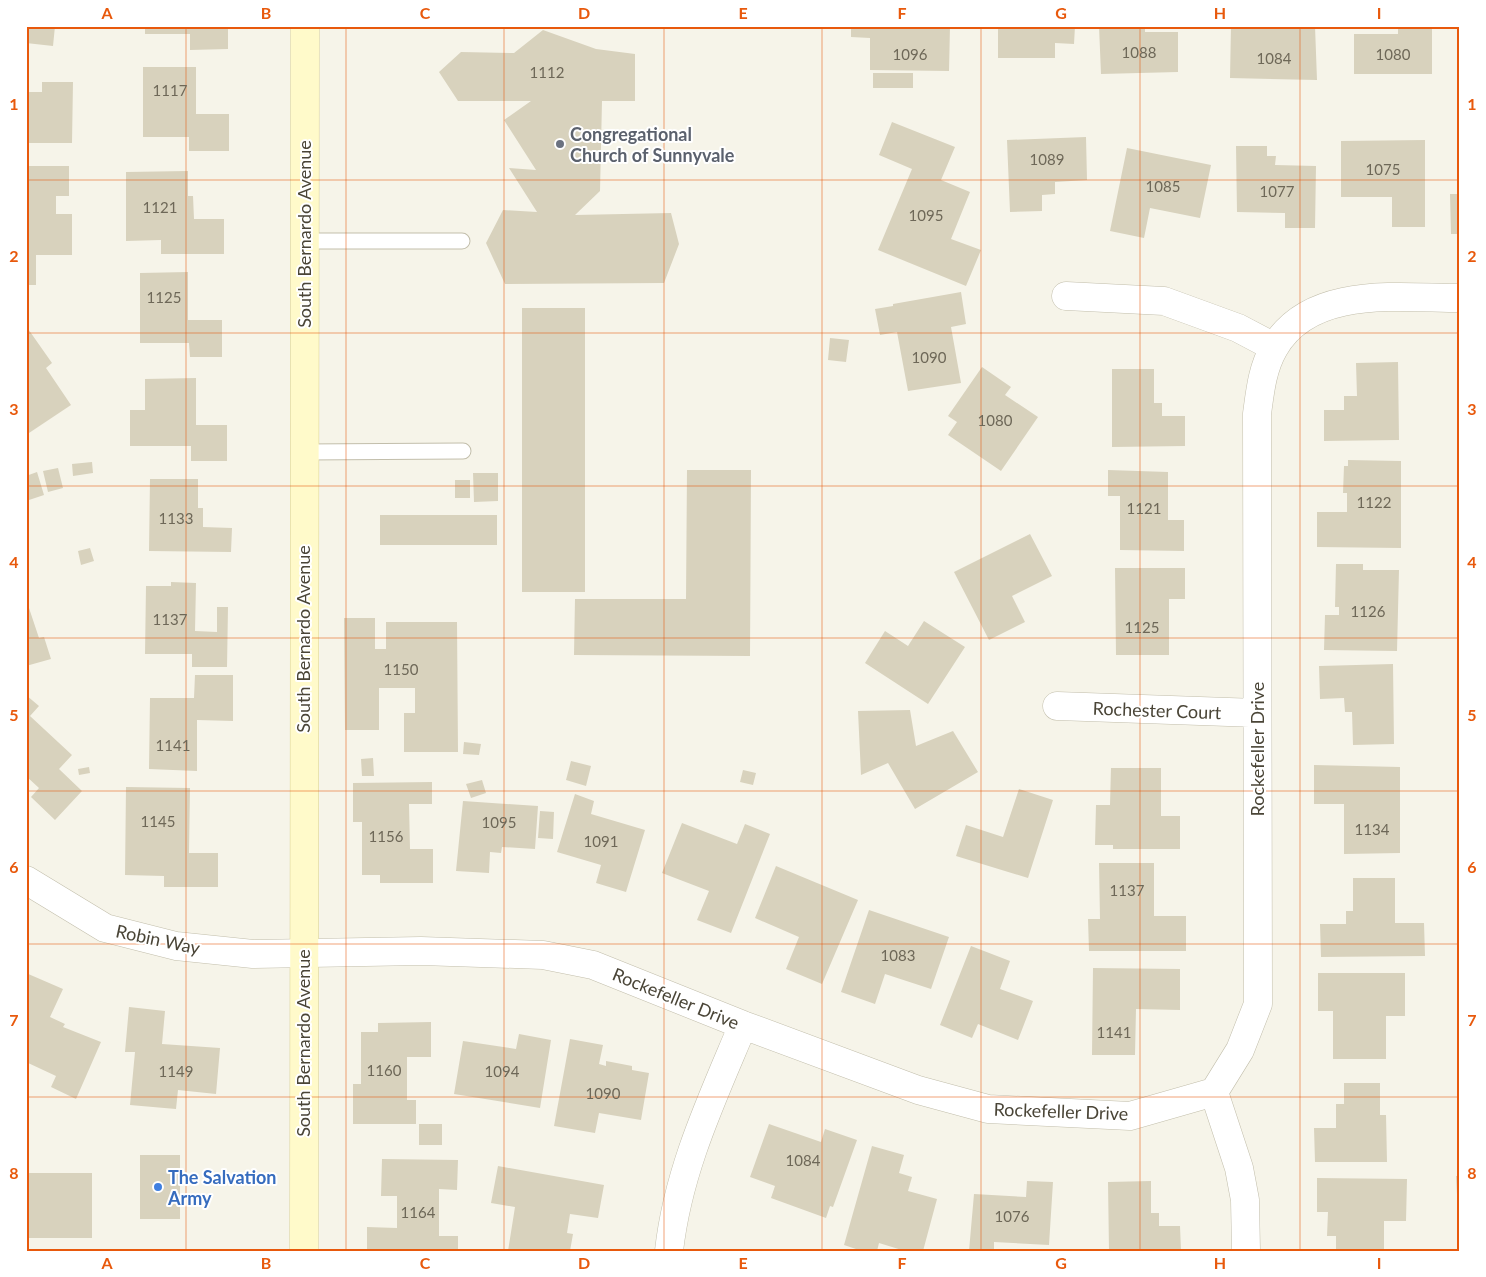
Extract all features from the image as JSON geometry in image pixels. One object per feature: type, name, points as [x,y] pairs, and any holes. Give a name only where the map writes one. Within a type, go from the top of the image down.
[{"type":"street","name":"South Bernardo Avenue","points":[[304,1251],[305,26]]},
{"type":"street","points":[[1066,296],[1164,301],[1238,328],[1274,347]]},
{"type":"street","name":"Rockefeller Drive","points":[[303,953],[420,952],[543,955],[593,965],[743,1025],[918,1090],[988,1109],[1130,1116],[1214,1092],[1240,1050],[1258,1004],[1257,414],[1262,378],[1274,347],[1296,324],[1317,311],[1342,302],[1375,298],[1460,298]]},
{"type":"street","name":"Rochester Court","points":[[1057,706],[1257,714]]},
{"type":"street","name":"Robin Way","points":[[26,880],[105,928],[176,946],[252,954],[303,953]]},
{"type":"street","points":[[669,1251],[680,1188],[698,1131],[743,1025]]},
{"type":"street","points":[[1214,1092],[1239,1168],[1245,1200],[1246,1251]]},
{"type":"lane","points":[[304,241],[462,241]]},
{"type":"lane","points":[[304,452],[463,451]]},
{"type":"building","points":[[26,26],[55,26],[53,46],[26,43]]},
{"type":"building","points":[[145,26],[228,26],[228,49],[190,50],[190,34],[145,34]]},
{"type":"building","points":[[851,26],[950,26],[949,71],[870,70],[870,38],[851,37]]},
{"type":"building","points":[[998,26],[1075,26],[1074,44],[1055,43],[1055,58],[998,58]]},
{"type":"building","points":[[1099,26],[1145,26],[1145,32],[1178,32],[1178,72],[1101,74]]},
{"type":"building","points":[[1231,26],[1315,26],[1317,80],[1230,78]]},
{"type":"building","points":[[1398,26],[1432,26],[1432,74],[1354,74],[1354,34],[1398,34]]},
{"type":"building","points":[[1458,26],[1460,26],[1460,88],[1458,88]]},
{"type":"building","name":"Congregational Church of Sunnyvale","points":[[543,30],[596,49],[635,54],[635,101],[602,101],[600,191],[575,215],[671,213],[679,244],[664,283],[505,284],[486,243],[503,210],[537,212],[509,168],[536,170],[504,120],[531,101],[458,101],[439,72],[461,52],[514,53]]},
{"type":"building","points":[[143,67],[196,67],[196,114],[229,114],[229,151],[189,151],[189,137],[143,137]]},
{"type":"building","points":[[873,73],[913,73],[913,88],[873,88]]},
{"type":"building","points":[[42,82],[73,82],[72,143],[26,143],[26,92],[42,92]]},
{"type":"building","points":[[892,122],[955,147],[941,180],[970,192],[951,239],[981,250],[966,286],[878,250],[912,169],[879,155]]},
{"type":"building","points":[[1086,137],[1087,180],[1055,182],[1055,194],[1042,195],[1042,211],[1010,212],[1007,140]]},
{"type":"building","points":[[1425,140],[1425,227],[1392,227],[1392,197],[1341,197],[1341,141]]},
{"type":"building","points":[[1236,146],[1267,146],[1267,156],[1276,156],[1275,165],[1316,166],[1315,228],[1285,228],[1285,213],[1237,212]]},
{"type":"building","points":[[1127,148],[1211,165],[1200,218],[1150,208],[1144,238],[1110,231]]},
{"type":"building","points":[[26,166],[69,166],[69,196],[56,196],[56,214],[72,214],[72,255],[36,255],[36,285],[26,285]]},
{"type":"building","points":[[188,171],[188,196],[193,196],[194,219],[224,219],[224,254],[161,254],[161,240],[126,241],[126,172]]},
{"type":"building","points":[[1450,194],[1460,194],[1460,234],[1451,234]]},
{"type":"building","points":[[188,272],[188,320],[222,320],[222,357],[190,357],[189,343],[140,343],[140,273]]},
{"type":"building","points":[[961,292],[966,324],[951,327],[961,383],[908,391],[897,332],[880,335],[875,309]]},
{"type":"building","points":[[522,308],[585,308],[585,592],[522,592]]},
{"type":"building","points":[[26,326],[52,363],[46,368],[71,405],[29,433],[26,429]]},
{"type":"building","points":[[830,338],[849,340],[846,362],[828,360]]},
{"type":"building","points":[[1398,362],[1399,440],[1324,441],[1324,410],[1344,410],[1344,396],[1357,396],[1356,363]]},
{"type":"building","points":[[982,367],[1011,387],[1005,395],[1038,417],[1001,471],[948,435],[957,422],[948,416]]},
{"type":"building","points":[[1112,369],[1154,369],[1154,403],[1162,403],[1162,416],[1185,416],[1185,446],[1112,447]]},
{"type":"building","points":[[196,378],[196,425],[227,425],[227,461],[191,461],[191,446],[130,446],[130,410],[145,410],[145,379]]},
{"type":"building","points":[[1348,460],[1401,461],[1401,548],[1317,547],[1317,512],[1347,512],[1347,493],[1343,493],[1344,466],[1348,466]]},
{"type":"building","points":[[92,462],[93,473],[73,476],[72,464]]},
{"type":"building","points":[[58,468],[63,488],[48,492],[43,471]]},
{"type":"building","points":[[687,470],[751,470],[750,656],[574,655],[575,599],[686,599]]},
{"type":"building","points":[[1108,470],[1168,472],[1168,520],[1184,520],[1184,551],[1120,550],[1120,496],[1108,496]]},
{"type":"building","points":[[37,472],[44,495],[26,501],[26,476]]},
{"type":"building","points":[[473,473],[498,473],[498,501],[474,502]]},
{"type":"building","points":[[150,479],[198,479],[198,508],[203,508],[203,527],[232,528],[231,552],[149,551]]},
{"type":"building","points":[[455,480],[470,480],[470,498],[455,498]]},
{"type":"building","points":[[380,515],[497,515],[497,545],[380,545]]},
{"type":"building","points":[[1458,530],[1460,530],[1460,551],[1457,551]]},
{"type":"building","points":[[1030,534],[1052,576],[1012,596],[1025,622],[989,640],[954,572]]},
{"type":"building","points":[[90,548],[94,561],[81,565],[78,551]]},
{"type":"building","points":[[1336,564],[1363,564],[1363,570],[1399,570],[1397,651],[1324,650],[1325,615],[1339,615],[1339,607],[1335,607]]},
{"type":"building","points":[[1115,568],[1185,568],[1185,599],[1169,599],[1169,655],[1116,655]]},
{"type":"building","points":[[171,582],[196,583],[195,631],[217,632],[217,607],[228,607],[227,667],[192,667],[192,654],[145,654],[146,586],[171,586]]},
{"type":"building","points":[[29,608],[39,638],[44,637],[51,659],[26,666],[26,609]]},
{"type":"building","points":[[344,618],[375,618],[375,649],[386,649],[386,622],[457,622],[458,752],[404,752],[404,713],[415,713],[415,688],[379,688],[379,730],[345,730]]},
{"type":"building","points":[[924,621],[965,647],[928,704],[865,663],[885,631],[908,646]]},
{"type":"building","points":[[1393,664],[1394,744],[1353,745],[1352,712],[1345,712],[1344,698],[1320,699],[1319,666]]},
{"type":"building","points":[[195,675],[233,675],[233,721],[197,720],[197,771],[149,769],[150,698],[194,698]]},
{"type":"building","points":[[26,695],[39,706],[30,716],[72,755],[59,769],[82,791],[55,820],[31,797],[39,788],[26,776]]},
{"type":"building","points":[[910,710],[916,746],[953,731],[978,772],[915,809],[888,763],[861,775],[858,711]]},
{"type":"building","points":[[464,742],[481,744],[479,755],[463,754]]},
{"type":"building","points":[[373,758],[374,776],[362,776],[361,759]]},
{"type":"building","points":[[571,761],[591,766],[586,786],[566,780]]},
{"type":"building","points":[[1314,765],[1400,767],[1400,853],[1344,854],[1344,804],[1314,804]]},
{"type":"building","points":[[89,767],[90,773],[79,775],[78,769]]},
{"type":"building","points":[[1111,768],[1161,768],[1161,816],[1180,816],[1180,849],[1113,849],[1113,845],[1095,845],[1096,805],[1110,805]]},
{"type":"building","points":[[743,770],[756,773],[753,785],[740,782]]},
{"type":"building","points":[[482,780],[486,793],[471,798],[466,784]]},
{"type":"building","points":[[432,782],[432,804],[409,804],[410,849],[433,849],[433,883],[380,883],[380,875],[362,875],[362,822],[353,822],[353,783]]},
{"type":"building","points":[[126,787],[190,788],[189,853],[218,853],[218,887],[164,887],[164,876],[125,875]]},
{"type":"building","points":[[1019,789],[1053,800],[1028,878],[956,856],[966,825],[1003,837]]},
{"type":"building","points":[[575,794],[594,801],[591,814],[645,830],[626,892],[596,883],[601,865],[557,852]]},
{"type":"building","points":[[463,801],[538,806],[535,849],[502,847],[501,853],[490,852],[489,873],[456,871]]},
{"type":"building","points":[[540,811],[554,812],[553,839],[538,838]]},
{"type":"building","points":[[682,823],[737,844],[745,824],[770,834],[731,933],[697,920],[709,891],[662,873]]},
{"type":"building","points":[[1099,863],[1154,863],[1154,916],[1186,916],[1186,951],[1089,951],[1088,919],[1100,919]]},
{"type":"building","points":[[776,866],[858,900],[822,984],[786,969],[799,937],[755,918]]},
{"type":"building","points":[[1353,878],[1395,878],[1395,923],[1424,923],[1425,956],[1321,957],[1320,924],[1346,924],[1346,911],[1353,911]]},
{"type":"building","points":[[869,910],[949,937],[931,989],[885,974],[875,1004],[841,992]]},
{"type":"building","points":[[971,946],[1010,961],[1000,989],[1033,1001],[1018,1040],[978,1024],[972,1038],[940,1025]]},
{"type":"building","points":[[1457,949],[1460,949],[1460,982],[1458,982]]},
{"type":"building","points":[[1093,968],[1180,969],[1180,1010],[1136,1009],[1135,1055],[1092,1055]]},
{"type":"building","points":[[26,973],[63,989],[50,1017],[65,1024],[63,1027],[101,1042],[76,1099],[51,1087],[56,1076],[26,1062]]},
{"type":"building","points":[[1318,973],[1405,973],[1405,1016],[1386,1016],[1386,1059],[1333,1059],[1333,1011],[1318,1011]]},
{"type":"building","points":[[129,1007],[165,1011],[162,1044],[220,1048],[216,1094],[178,1090],[176,1109],[130,1105],[135,1052],[125,1052]]},
{"type":"building","points":[[431,1022],[431,1057],[407,1057],[407,1100],[416,1100],[416,1124],[353,1124],[353,1084],[361,1084],[361,1032],[378,1032],[378,1023]]},
{"type":"building","points":[[519,1034],[551,1040],[540,1108],[454,1094],[463,1041],[516,1049]]},
{"type":"building","points":[[570,1039],[603,1045],[599,1064],[606,1066],[606,1061],[632,1066],[632,1070],[649,1073],[641,1120],[599,1113],[595,1133],[554,1126]]},
{"type":"building","points":[[1344,1083],[1380,1083],[1380,1115],[1386,1115],[1387,1162],[1315,1162],[1314,1128],[1336,1128],[1336,1104],[1344,1104]]},
{"type":"building","points":[[419,1124],[442,1124],[442,1145],[419,1145]]},
{"type":"building","points":[[769,1124],[821,1142],[825,1129],[857,1140],[833,1207],[830,1206],[826,1218],[771,1198],[775,1186],[750,1177]]},
{"type":"building","points":[[872,1146],[904,1155],[899,1173],[912,1177],[908,1191],[937,1199],[923,1251],[905,1251],[879,1243],[877,1251],[862,1251],[844,1245]]},
{"type":"building","points":[[140,1155],[180,1155],[180,1219],[140,1219]]},
{"type":"building","points":[[382,1159],[458,1160],[457,1190],[439,1189],[439,1236],[458,1236],[458,1251],[367,1251],[367,1227],[397,1228],[397,1196],[381,1196]]},
{"type":"building","points":[[498,1166],[604,1185],[598,1218],[570,1214],[567,1233],[573,1234],[570,1251],[508,1251],[515,1207],[491,1203]]},
{"type":"building","points":[[26,1173],[92,1173],[92,1238],[26,1238]]},
{"type":"building","points":[[1456,1176],[1460,1176],[1460,1213],[1458,1213]]},
{"type":"building","points":[[1317,1178],[1407,1179],[1406,1221],[1384,1221],[1384,1251],[1336,1251],[1336,1236],[1327,1236],[1328,1212],[1317,1212]]},
{"type":"building","points":[[1027,1181],[1053,1182],[1049,1245],[994,1242],[994,1251],[969,1251],[974,1194],[1026,1197]]},
{"type":"building","points":[[1151,1181],[1151,1213],[1159,1213],[1159,1226],[1180,1226],[1181,1251],[1109,1251],[1108,1182]]},
{"type":"place","name":"Congregational Church of Sunnyvale","points":[[560,144]]},
{"type":"place","name":"The Salvation Army","points":[[158,1187]]}]
